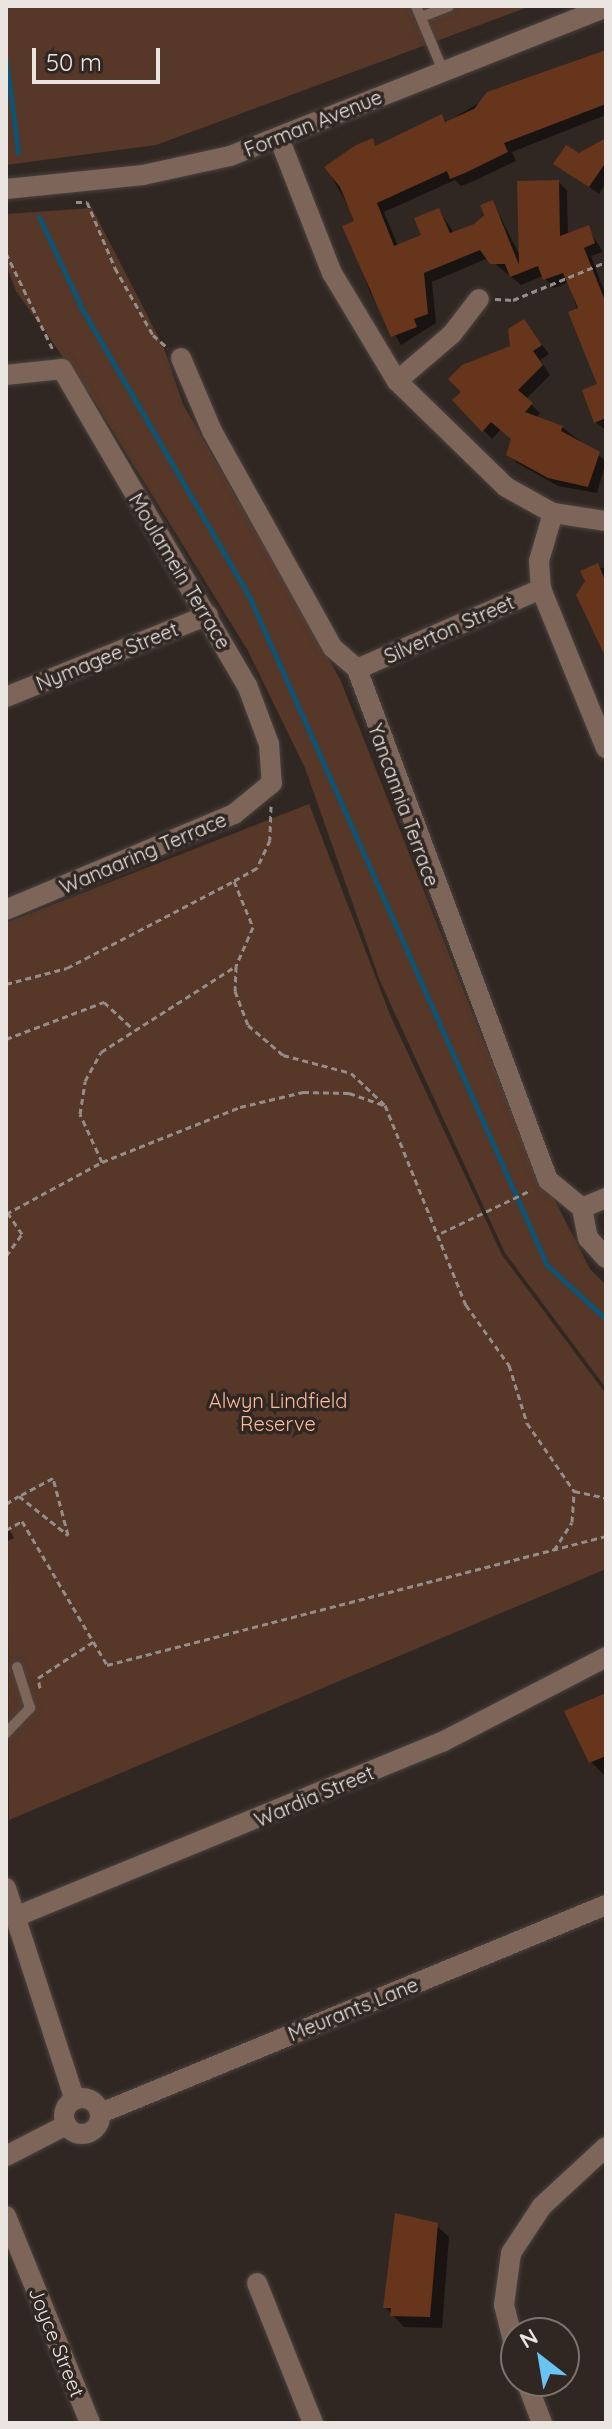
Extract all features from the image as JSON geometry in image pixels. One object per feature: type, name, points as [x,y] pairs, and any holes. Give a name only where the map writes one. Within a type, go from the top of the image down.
[{"type":"street","name":"Forman Avenue","points":[[6,189],[181,168],[279,138],[606,7]]},
{"type":"street","points":[[279,138],[332,273],[397,381],[496,479],[553,513],[606,521]]},
{"type":"street","points":[[397,381],[452,334],[479,299]]},
{"type":"street","name":"Yancannia Terrace","points":[[181,358],[212,431],[333,648],[357,669],[548,1180],[582,1208]]},
{"type":"street","points":[[6,375],[62,369]]},
{"type":"street","name":"Moulamein Terrace","points":[[62,369],[247,685],[269,744],[272,783]]},
{"type":"street","points":[[553,513],[539,561],[541,589],[606,748]]},
{"type":"street","name":"Silverton Street","points":[[357,669],[541,589]]},
{"type":"street","name":"Nymagee Street","points":[[6,697],[208,615]]},
{"type":"street","name":"Wanaaring Terrace","points":[[6,910],[234,814],[272,783]]},
{"type":"street","points":[[606,1198],[582,1208],[588,1238],[606,1258]]},
{"type":"street","name":"Wardia Street","points":[[15,1917],[442,1742],[606,1657]]},
{"type":"street","points":[[6,1888],[75,2100]]},
{"type":"street","name":"Meurants Lane","points":[[101,2113],[606,1905]]},
{"type":"street","points":[[6,2156],[66,2125],[90,2133],[101,2113],[90,2099],[75,2100],[65,2110],[66,2125]]},
{"type":"street","points":[[507,2317],[504,2305],[511,2253],[542,2206],[606,2147]]},
{"type":"street","name":"Joyce Street","points":[[6,2216],[90,2423]]},
{"type":"street","points":[[257,2283],[313,2423]]},
{"type":"street","points":[[532,2397],[542,2423]]},
{"type":"lane","points":[[416,6],[443,71]]},
{"type":"lane","points":[[421,17],[449,6]]},
{"type":"lane","points":[[6,1733],[30,1708],[17,1667]]},
{"type":"path","points":[[73,202],[87,202],[153,335],[181,358]]},
{"type":"path","points":[[6,253],[62,369]]},
{"type":"path","points":[[479,299],[513,300],[606,262]]},
{"type":"path","points":[[6,984],[67,968],[257,868],[270,840],[272,783]]},
{"type":"path","points":[[234,881],[253,927],[236,966],[235,991],[248,1025],[266,1043],[315,1067],[351,1073],[385,1105],[441,1233],[466,1305],[509,1365],[527,1423],[574,1491],[572,1522],[553,1551]]},
{"type":"path","points":[[102,1162],[80,1114],[85,1081],[101,1052],[132,1029],[212,987],[236,966]]},
{"type":"path","points":[[6,1039],[104,1002],[132,1029]]},
{"type":"path","points":[[6,1256],[22,1234],[7,1214],[102,1162],[240,1107],[303,1092],[349,1093],[385,1105]]},
{"type":"path","points":[[441,1233],[526,1193]]},
{"type":"path","points":[[6,1504],[19,1496],[53,1478],[68,1535],[62,1537],[19,1496]]},
{"type":"path","points":[[574,1491],[606,1498]]},
{"type":"path","points":[[6,1530],[22,1521],[107,1665],[606,1536]]},
{"type":"path","points":[[41,1697],[38,1678],[93,1642]]},
{"type":"green space","points":[[6,6],[531,6],[156,145],[6,165]]},
{"type":"green space","points":[[92,208],[164,348],[183,404],[340,679],[518,1128],[590,1269],[606,1285],[606,1388],[505,1253],[380,981],[305,768],[248,651],[95,402],[16,291],[6,265],[6,214]]},
{"type":"green space","name":"Alwyn Lindfield Reserve","points":[[309,804],[391,1017],[502,1255],[606,1394],[606,1569],[9,1820],[6,923]]},
{"type":"building","points":[[606,50],[606,104],[504,143],[508,152],[465,173],[450,179],[447,171],[377,203],[394,246],[421,235],[414,218],[439,208],[450,233],[474,224],[484,215],[480,205],[493,200],[519,265],[517,181],[559,180],[560,236],[589,225],[595,243],[584,248],[606,303],[606,418],[594,423],[582,390],[597,384],[568,312],[578,308],[563,273],[543,280],[538,266],[510,277],[505,264],[490,264],[480,250],[424,273],[428,314],[414,319],[417,327],[391,337],[342,226],[354,221],[340,187],[324,167],[356,145],[373,138],[375,146],[442,114],[445,122],[474,109],[487,92]]},
{"type":"building","points":[[606,138],[606,162],[589,187],[553,164],[566,145],[579,153]]},
{"type":"building","points":[[524,319],[542,345],[533,351],[543,365],[518,390],[533,403],[525,412],[563,426],[561,431],[600,452],[588,487],[548,478],[506,455],[511,439],[491,422],[482,432],[452,400],[461,392],[448,379],[462,365],[510,346],[508,329]]},
{"type":"building","points":[[598,563],[605,580],[605,656],[576,595],[585,581],[580,571]]},
{"type":"building","points":[[606,1693],[606,1756],[589,1763],[564,1711]]},
{"type":"building","points":[[395,2213],[438,2223],[430,2317],[390,2316],[391,2308],[383,2308]]},
{"type":"waterway","points":[[6,59],[18,152]]},
{"type":"waterway","points":[[39,217],[82,309],[249,596],[547,1265],[606,1319]]}]
